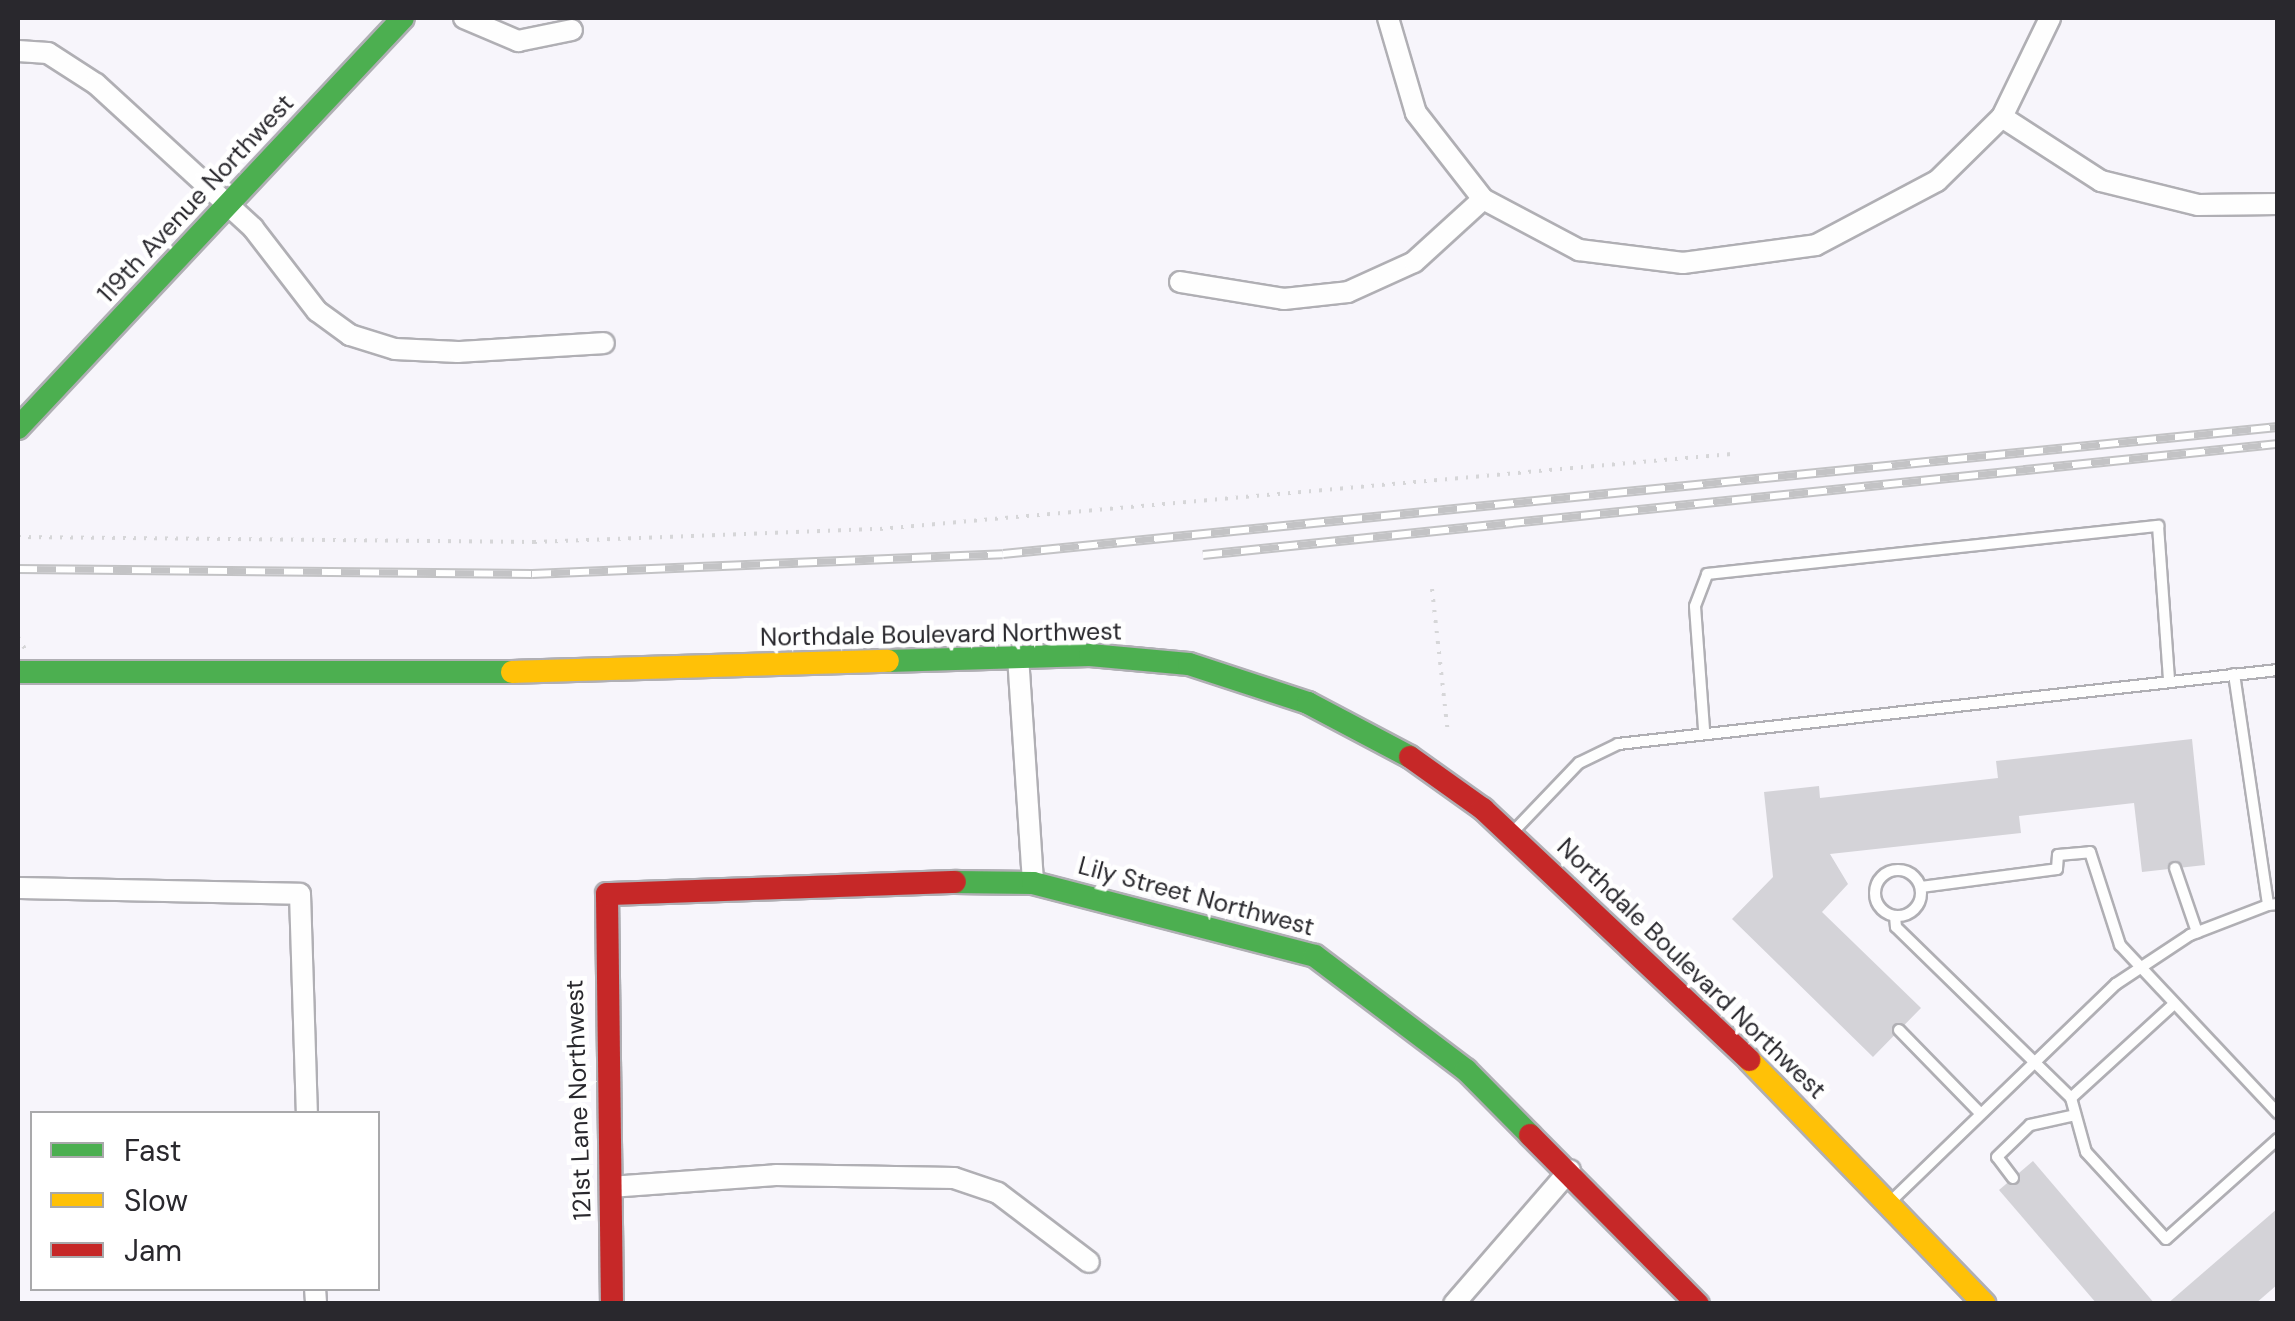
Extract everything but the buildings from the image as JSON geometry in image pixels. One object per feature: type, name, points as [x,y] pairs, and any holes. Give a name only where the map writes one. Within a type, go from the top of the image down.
[{"type":"street","name":"119th Avenue Northwest","points":[[18,451],[21,419],[403,18]]},
{"type":"street","points":[[464,18],[518,41],[572,30]]},
{"type":"street","points":[[1388,18],[1416,112],[1483,199],[1539,234],[1611,259],[1682,264],[1784,253],[1902,204],[2002,117],[2050,18]]},
{"type":"street","points":[[18,51],[48,54],[96,84],[229,204],[318,311],[368,344],[458,352],[604,343]]},
{"type":"street","points":[[2002,117],[2101,181],[2198,205],[2278,204]]},
{"type":"street","points":[[1180,282],[1284,299],[1348,292],[1414,262],[1483,199]]},
{"type":"street","points":[[1018,656],[1033,882]]},
{"type":"street","name":"Northdale Boulevard Northwest","points":[[18,672],[553,672],[1018,656],[1189,664],[1308,703],[1390,742],[1511,834],[1706,1015],[1985,1304]]},
{"type":"street","name":"Lily Street Northwest","points":[[607,894],[1033,882],[1315,956],[1466,1070],[1570,1170],[1698,1304]]},
{"type":"street","points":[[18,888],[300,894],[307,1111]]},
{"type":"street","name":"121st Lane Northwest","points":[[607,894],[612,1304]]},
{"type":"street","points":[[1454,1304],[1570,1170]]},
{"type":"street","points":[[610,1187],[776,1175],[954,1178],[998,1193],[1089,1262]]},
{"type":"lane","points":[[1704,729],[1697,629],[1707,574],[2158,526],[2169,681]]},
{"type":"lane","points":[[1511,834],[1580,763],[1618,744],[1704,729],[2278,670]]},
{"type":"lane","points":[[1888,1204],[2034,1062],[2140,968],[2197,932],[2273,904],[2234,674]]},
{"type":"lane","points":[[1921,887],[2058,869],[2058,855],[2090,852],[2109,928],[2140,968],[2278,1114]]},
{"type":"lane","points":[[2175,868],[2197,932]]},
{"type":"lane","points":[[1895,916],[1878,904],[1884,876],[1906,872],[1921,887]]},
{"type":"lane","points":[[1895,916],[1916,908],[1921,887]]},
{"type":"lane","points":[[1895,916],[1896,928],[2071,1098],[2086,1152],[2166,1239],[2278,1140]]},
{"type":"lane","points":[[2071,1098],[2174,1004]]},
{"type":"lane","points":[[1898,1030],[1980,1114]]},
{"type":"lane","points":[[2012,1178],[1998,1158],[2030,1126],[2076,1114]]},
{"type":"path","points":[[18,537],[534,542],[880,530],[1732,454]]},
{"type":"path","points":[[1432,589],[1448,732]]},
{"type":"path","points":[[18,637],[25,638]]},
{"type":"railway","points":[[18,569],[532,574],[1003,554],[2278,427]]},
{"type":"railway","points":[[1203,555],[2278,444]]},
{"type":"traffic: fast","points":[[18,428],[403,18]]},
{"type":"traffic: fast","points":[[888,661],[1090,655],[1189,664],[1308,703],[1410,757]]},
{"type":"traffic: fast","points":[[18,672],[512,672]]},
{"type":"traffic: fast","points":[[955,882],[1033,883],[1315,956],[1466,1070],[1530,1135]]},
{"type":"traffic: slow","points":[[512,672],[888,661]]},
{"type":"traffic: slow","points":[[1749,1060],[1985,1304]]},
{"type":"traffic: jam","points":[[1410,757],[1483,809],[1749,1060]]},
{"type":"traffic: jam","points":[[612,1304],[607,894],[955,882]]},
{"type":"traffic: jam","points":[[1530,1135],[1698,1304]]}]
